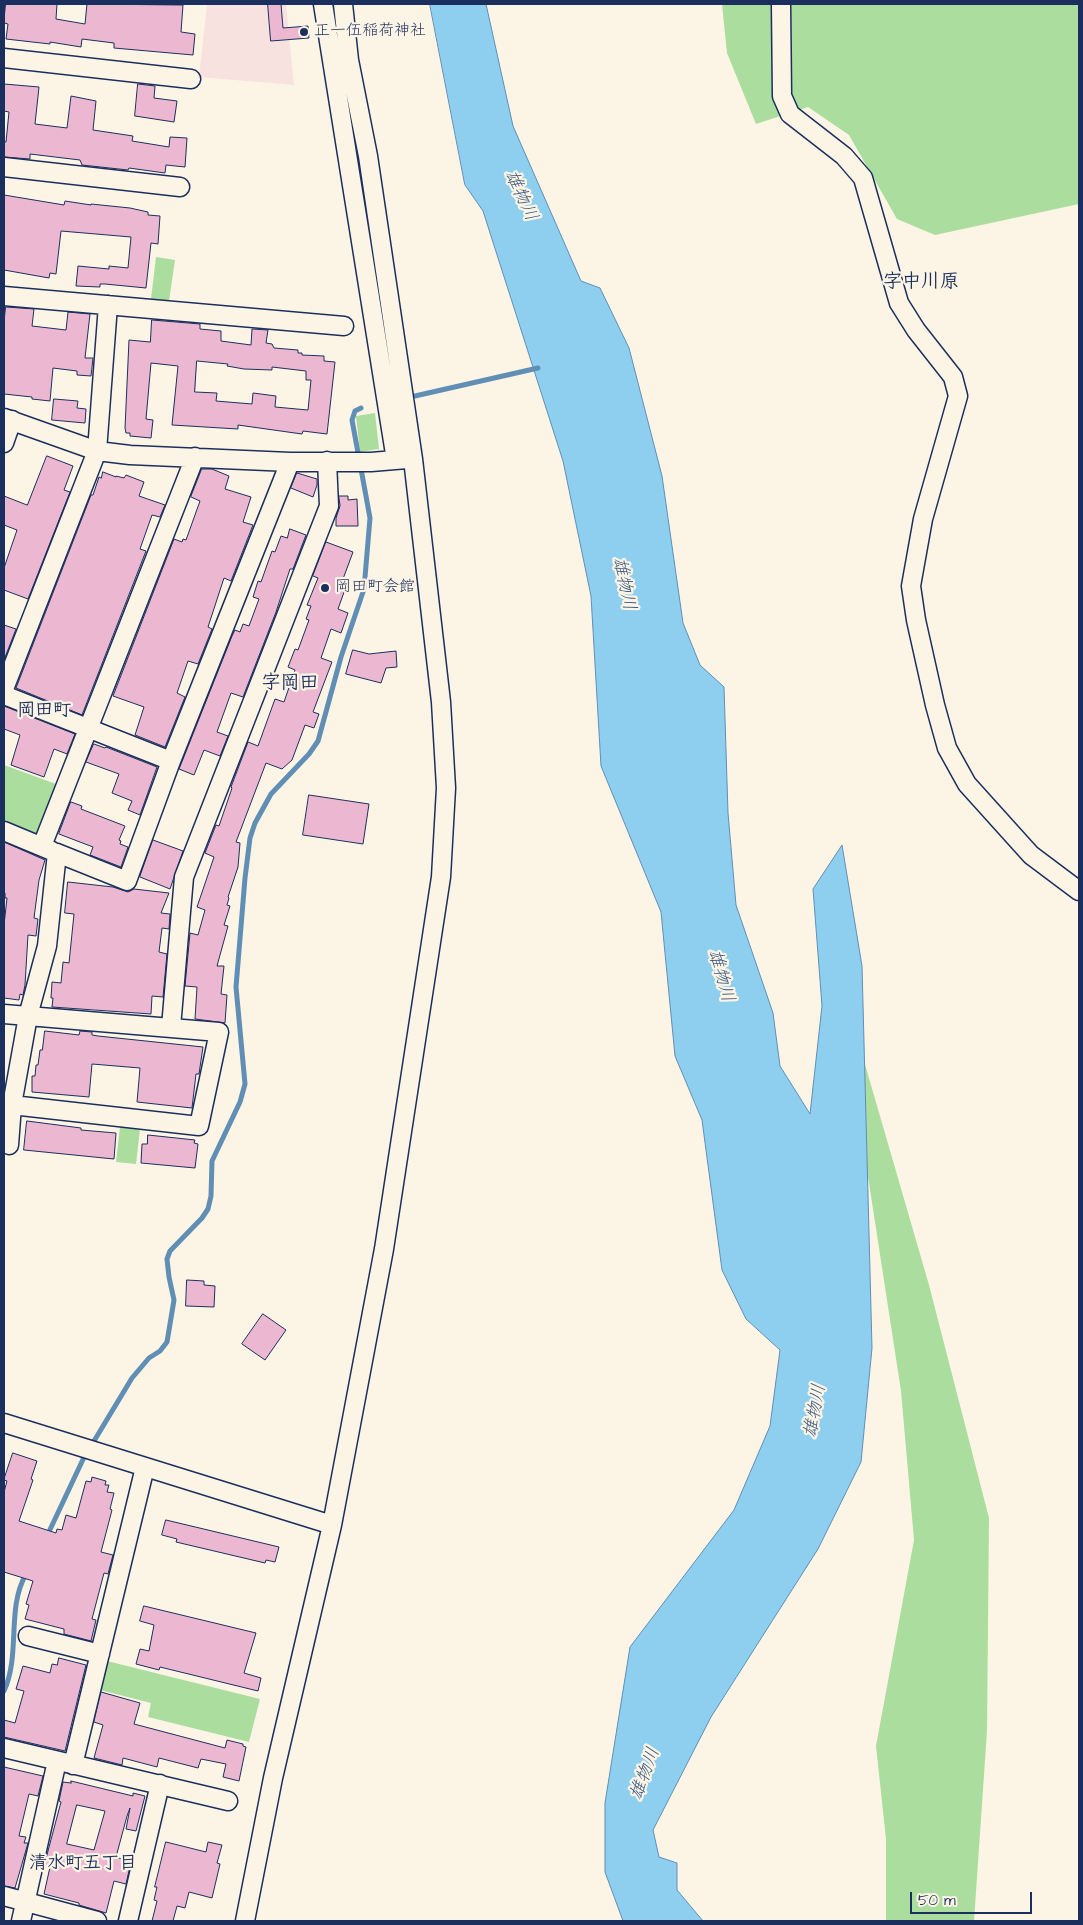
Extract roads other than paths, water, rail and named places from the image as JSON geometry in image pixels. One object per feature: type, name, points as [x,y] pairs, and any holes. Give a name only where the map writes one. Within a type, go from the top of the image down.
[{"type":"street","points":[[244,1921],[273,1778],[332,1525],[384,1249],[441,877],[446,788],[441,702],[404,459],[323,4]]},
{"type":"street","points":[[343,4],[349,60],[368,156],[404,459]]},
{"type":"street","points":[[781,4],[782,96],[790,114],[844,156],[862,178],[899,303],[916,330],[953,377],[958,396],[923,519],[912,586],[916,620],[947,748],[967,784],[1031,855],[1079,891]]},
{"type":"street","points":[[4,58],[190,79]]},
{"type":"street","points":[[4,167],[180,187]]},
{"type":"street","points":[[4,296],[344,326]]},
{"type":"street","points":[[4,689],[97,451],[108,305]]},
{"type":"street","points":[[4,443],[8,419],[97,451],[290,462],[371,462],[404,459]]},
{"type":"street","points":[[9,1145],[12,1105],[28,1016],[47,946],[49,850],[88,727],[195,457]]},
{"type":"street","points":[[171,1027],[184,877],[329,506],[327,461]]},
{"type":"street","points":[[4,831],[127,881],[171,761],[290,462]]},
{"type":"street","points":[[4,695],[171,761]]},
{"type":"street","points":[[4,1014],[218,1032],[199,1126],[12,1105]]},
{"type":"street","points":[[5,1425],[332,1525]]},
{"type":"street","points":[[21,1921],[65,1763],[100,1654],[145,1467]]},
{"type":"street","points":[[28,1636],[100,1654]]},
{"type":"street","points":[[4,1748],[228,1801]]},
{"type":"street","points":[[128,1921],[160,1784]]},
{"type":"street","points":[[4,1896],[97,1921]]},
{"type":"water","name":"雄物川","points":[[430,4],[486,4],[513,126],[581,281],[600,288],[629,348],[662,476],[683,623],[700,665],[724,687],[728,813],[736,905],[773,1013],[780,1066],[810,1114],[822,1006],[813,889],[842,845],[862,966],[872,1348],[861,1462],[818,1549],[711,1717],[653,1830],[659,1857],[677,1863],[677,1890],[703,1921],[623,1921],[605,1872],[605,1803],[630,1647],[734,1510],[770,1426],[780,1350],[746,1319],[722,1270],[702,1120],[675,1056],[661,912],[601,766],[591,596],[563,461],[483,211],[465,185]]},
{"type":"waterway","points":[[415,396],[538,368]]},
{"type":"waterway","points":[[91,1446],[132,1378],[149,1358],[160,1351],[167,1342],[174,1300],[167,1259],[170,1251],[202,1218],[208,1209],[211,1196],[212,1161],[240,1102],[245,1084],[236,987],[250,838],[255,823],[271,794],[309,754],[318,741],[341,657],[364,589],[370,518],[352,420],[355,411],[361,408]]},
{"type":"waterway","points":[[47,1536],[86,1453]]},
{"type":"waterway","points":[[4,1691],[12,1662],[17,1602],[26,1574]]},
{"type":"place","name":"正一伍稲荷神社","points":[[304,32]]},
{"type":"place","name":"岡田町会館","points":[[325,588]]},
{"type":"district","name":"字中川原","points":[[921,283]]},
{"type":"district","name":"字岡田","points":[[290,684]]},
{"type":"district","name":"岡田町","points":[[44,711]]},
{"type":"district","name":"清水町五丁目","points":[[83,1864]]}]
